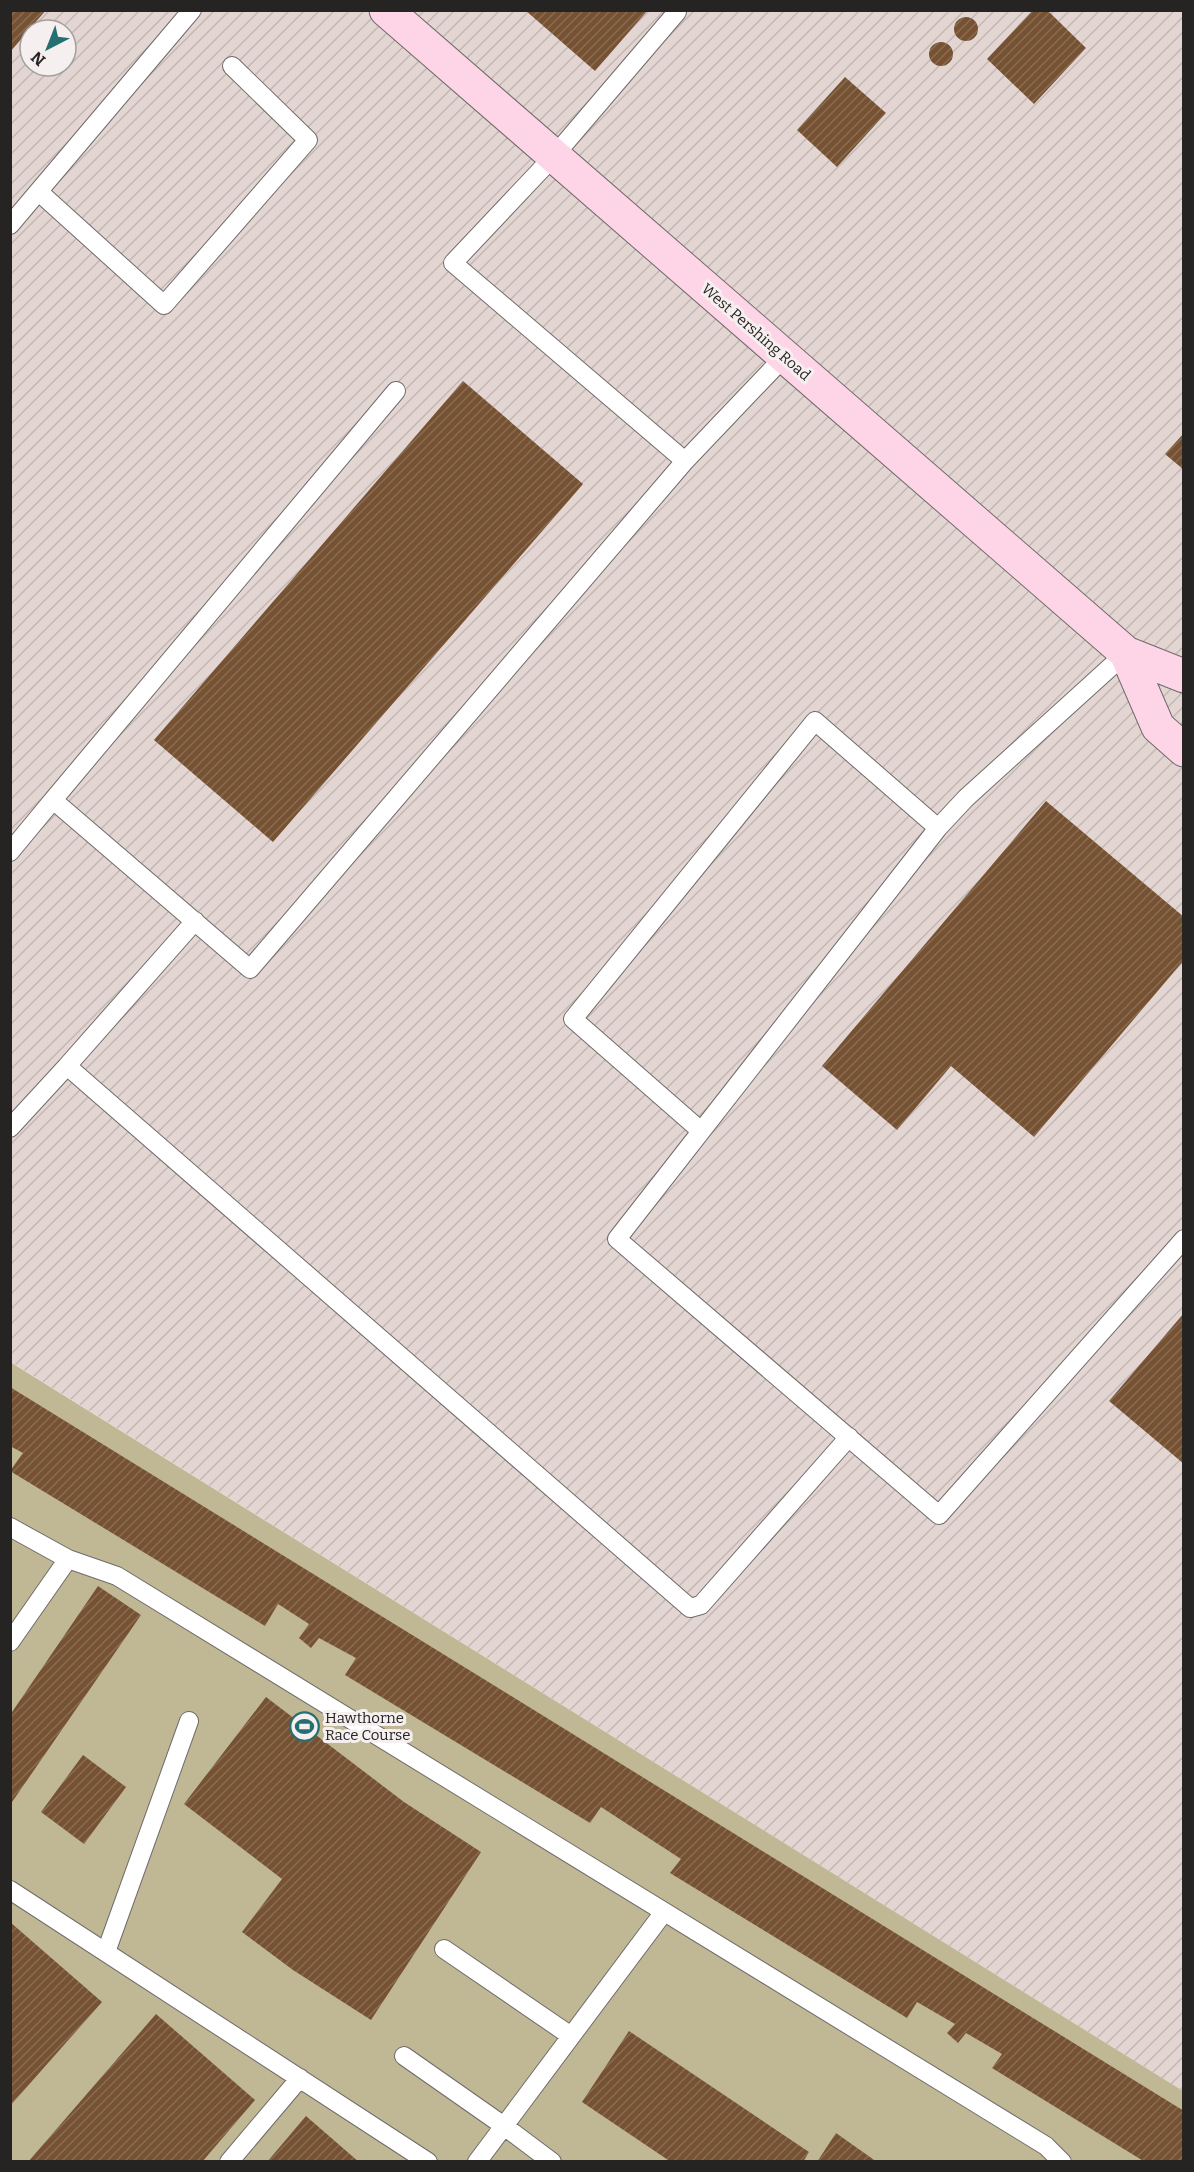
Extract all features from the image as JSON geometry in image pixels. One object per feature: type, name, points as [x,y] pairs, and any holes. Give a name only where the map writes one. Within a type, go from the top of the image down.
[{"type":"main road","name":"West Pershing Road","points":[[386,10],[1126,653],[1184,676]]},
{"type":"main road","name":"West Pershing Road","points":[[1126,653],[1158,727],[1184,750]]},
{"type":"lane","points":[[10,225],[189,11]]},
{"type":"lane","points":[[676,12],[554,156],[453,263],[685,461]]},
{"type":"lane","points":[[39,192],[164,304],[308,140],[232,66]]},
{"type":"lane","points":[[53,800],[250,969],[685,461],[785,357]]},
{"type":"lane","points":[[10,852],[396,391]]},
{"type":"lane","points":[[1126,653],[966,798],[938,828],[616,1239],[939,1515],[1184,1239]]},
{"type":"lane","points":[[701,1131],[573,1019],[815,721],[938,828]]},
{"type":"lane","points":[[10,1128],[195,921]]},
{"type":"lane","points":[[67,1066],[690,1608],[701,1605],[849,1437]]},
{"type":"lane","points":[[10,1527],[68,1558],[117,1576],[1046,2145],[1062,2162]]},
{"type":"lane","points":[[10,1642],[68,1558]]},
{"type":"lane","points":[[106,1952],[189,1721]]},
{"type":"lane","points":[[10,1890],[428,2162]]},
{"type":"lane","points":[[477,2162],[664,1912]]},
{"type":"lane","points":[[444,1949],[571,2036]]},
{"type":"lane","points":[[404,2056],[552,2162]]},
{"type":"lane","points":[[229,2162],[300,2078]]},
{"type":"shaded area","points":[[10,11],[1183,11],[1183,2091],[11,1362]]},
{"type":"shaded area","name":"Hawthorne Race Course","points":[[10,1362],[1183,2091],[1183,2161],[11,2161]]},
{"type":"building","points":[[10,10],[46,10],[39,18],[18,18],[18,43],[10,52]]},
{"type":"building","points":[[525,10],[648,10],[595,71]]},
{"type":"building","points":[[1033,10],[1047,10],[1086,48],[1034,104],[987,59]]},
{"type":"building","points":[[966,17],[971,18],[977,24],[977,34],[971,40],[966,41],[961,40],[955,34],[954,29],[955,24],[961,18]]},
{"type":"building","points":[[941,42],[946,43],[952,49],[952,59],[946,65],[941,66],[936,65],[930,59],[929,54],[930,49],[936,43]]},
{"type":"building","points":[[845,77],[886,113],[837,167],[797,130]]},
{"type":"building","points":[[463,381],[583,484],[273,842],[154,740]]},
{"type":"building","points":[[1184,433],[1184,470],[1165,454]]},
{"type":"building","points":[[1046,801],[1184,917],[1184,960],[1034,1137],[951,1066],[897,1130],[822,1066]]},
{"type":"building","points":[[1184,1313],[1184,1464],[1109,1401]]},
{"type":"building","points":[[10,1387],[1184,2111],[1184,2162],[1145,2162],[992,2068],[1002,2054],[966,2033],[958,2043],[947,2033],[955,2024],[917,2002],[907,2018],[670,1873],[681,1859],[601,1807],[590,1823],[345,1675],[356,1658],[319,1638],[311,1648],[299,1638],[309,1624],[278,1604],[265,1626],[10,1471],[23,1453],[10,1446]]},
{"type":"building","points":[[98,1586],[141,1615],[10,1805],[10,1715]]},
{"type":"building","points":[[266,1697],[404,1802],[481,1852],[371,2020],[293,1970],[242,1932],[282,1879],[184,1804]]},
{"type":"building","points":[[83,1755],[126,1787],[84,1844],[41,1812]]},
{"type":"building","points":[[10,1922],[102,2002],[10,2106]]},
{"type":"building","points":[[156,2014],[255,2100],[202,2162],[28,2162]]},
{"type":"building","points":[[629,2031],[809,2152],[803,2162],[671,2162],[582,2102]]},
{"type":"building","points":[[306,2116],[359,2162],[267,2162]]},
{"type":"building","points":[[836,2133],[877,2162],[817,2162]]},
{"type":"place","name":"Hawthorne Race Course","points":[[304,1727]]}]
